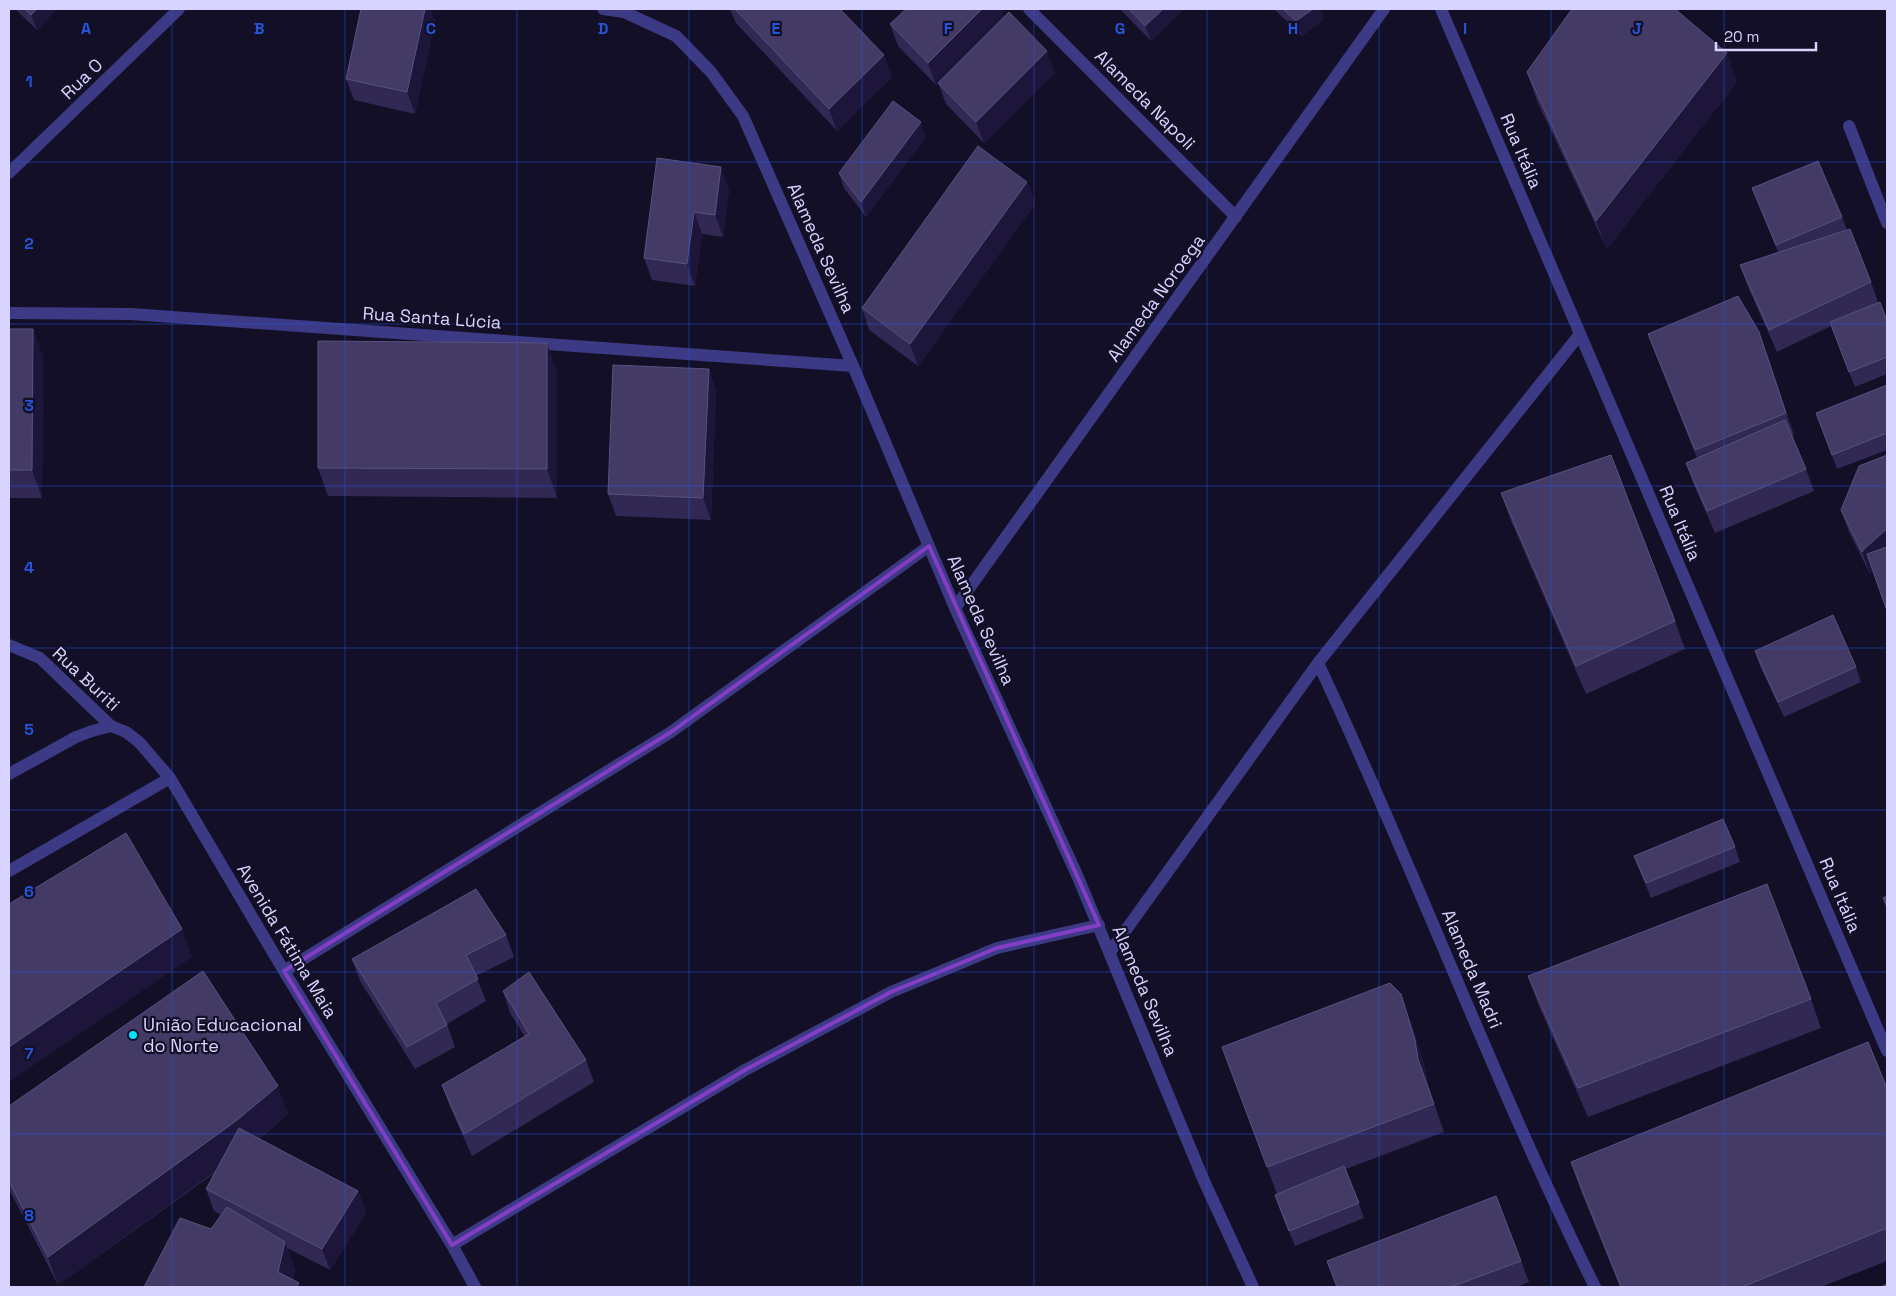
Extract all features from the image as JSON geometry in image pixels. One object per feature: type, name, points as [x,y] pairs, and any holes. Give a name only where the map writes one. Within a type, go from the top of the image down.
[{"type":"street","name":"Rua O","points":[[9,174],[179,9]]},
{"type":"street","name":"Alameda Sevilha","points":[[603,9],[624,10],[676,36],[712,72],[743,116],[853,366],[955,608],[1110,952],[1204,1181],[1253,1287]]},
{"type":"street","name":"Alameda Napoli","points":[[1029,9],[1236,217]]},
{"type":"street","name":"Alameda Noroega","points":[[955,608],[1384,9]]},
{"type":"street","name":"Rua Itália","points":[[1441,9],[1887,1051]]},
{"type":"street","points":[[1849,126],[1887,223]]},
{"type":"street","name":"Rua Santa Lúcia","points":[[9,313],[131,314],[853,366]]},
{"type":"street","points":[[1110,952],[1318,664],[1580,334]]},
{"type":"street","points":[[284,971],[671,732],[929,546]]},
{"type":"street","name":"Rua Buriti","points":[[9,645],[40,658],[111,726]]},
{"type":"street","name":"Alameda Madri","points":[[1318,664],[1358,747],[1507,1097],[1596,1287]]},
{"type":"street","points":[[9,774],[76,737],[111,726]]},
{"type":"street","name":"Avenida Fátima Maia","points":[[111,726],[126,732],[139,742],[170,778],[284,971],[452,1245],[475,1287]]},
{"type":"street","points":[[9,871],[170,778]]},
{"type":"street","points":[[452,1245],[745,1070],[891,992],[997,948],[1098,925]]},
{"type":"highlighted area","points":[[929,546],[1099,925],[997,948],[891,992],[745,1070],[452,1245],[284,971],[671,732]]},
{"type":"building","points":[[25,9],[37,9],[31,15]]},
{"type":"building","points":[[361,9],[425,9],[407,92],[346,79]]},
{"type":"building","points":[[735,9],[840,9],[884,55],[829,109]]},
{"type":"building","points":[[906,9],[982,9],[928,63],[890,24]]},
{"type":"building","points":[[1129,9],[1163,9],[1145,26]]},
{"type":"building","points":[[1283,9],[1313,9],[1296,21]]},
{"type":"building","points":[[1572,9],[1675,9],[1727,53],[1596,221],[1527,72]]},
{"type":"building","points":[[1009,12],[1047,51],[976,122],[938,83]]},
{"type":"building","points":[[893,101],[921,122],[861,202],[839,173]]},
{"type":"building","points":[[978,146],[1027,182],[910,344],[862,308]]},
{"type":"building","points":[[657,158],[721,167],[715,215],[694,212],[687,264],[644,258]]},
{"type":"building","points":[[1818,161],[1842,217],[1776,245],[1752,188]]},
{"type":"building","points":[[1850,229],[1871,282],[1769,330],[1740,265]]},
{"type":"building","points":[[1738,296],[1759,332],[1786,413],[1695,450],[1648,334]]},
{"type":"building","points":[[1880,302],[1887,321],[1887,357],[1849,372],[1830,322]]},
{"type":"building","points":[[9,329],[33,329],[32,470],[9,470]]},
{"type":"building","points":[[318,341],[547,343],[547,469],[318,468]]},
{"type":"building","points":[[613,365],[709,369],[703,498],[608,494]]},
{"type":"building","points":[[1887,385],[1887,433],[1832,455],[1816,413]]},
{"type":"building","points":[[1785,420],[1806,469],[1707,511],[1686,463]]},
{"type":"building","points":[[1611,455],[1675,621],[1576,666],[1501,493]]},
{"type":"building","points":[[1887,455],[1887,529],[1862,552],[1841,510],[1859,466]]},
{"type":"building","points":[[1887,547],[1887,611],[1867,554]]},
{"type":"building","points":[[1833,615],[1856,667],[1778,702],[1755,651]]},
{"type":"building","points":[[1723,819],[1735,847],[1646,883],[1634,856]]},
{"type":"building","points":[[126,833],[182,929],[9,1047],[9,904]]},
{"type":"building","points":[[1767,884],[1811,999],[1578,1088],[1528,976]]},
{"type":"building","points":[[476,889],[506,935],[466,955],[478,979],[436,1003],[447,1025],[407,1047],[352,959]]},
{"type":"building","points":[[1887,896],[1887,907],[1883,898]]},
{"type":"building","points":[[203,971],[278,1086],[236,1121],[48,1257],[9,1181],[9,1106]]},
{"type":"building","points":[[529,972],[586,1060],[464,1134],[442,1085],[529,1034],[503,991]]},
{"type":"building","points":[[1390,983],[1401,994],[1415,1040],[1418,1059],[1434,1104],[1267,1167],[1222,1047]]},
{"type":"building","points":[[1868,1042],[1887,1088],[1887,1228],[1742,1287],[1621,1287],[1571,1162]]},
{"type":"building","points":[[239,1128],[358,1191],[322,1249],[206,1189]]},
{"type":"building","points":[[1344,1166],[1359,1203],[1289,1231],[1275,1195]]},
{"type":"building","points":[[1496,1196],[1521,1261],[1451,1287],[1337,1287],[1327,1261]]},
{"type":"building","points":[[227,1207],[285,1242],[278,1272],[299,1283],[296,1287],[144,1287],[180,1218],[211,1229]]},
{"type":"place","name":"União Educacional do Norte","points":[[133,1035]]}]
